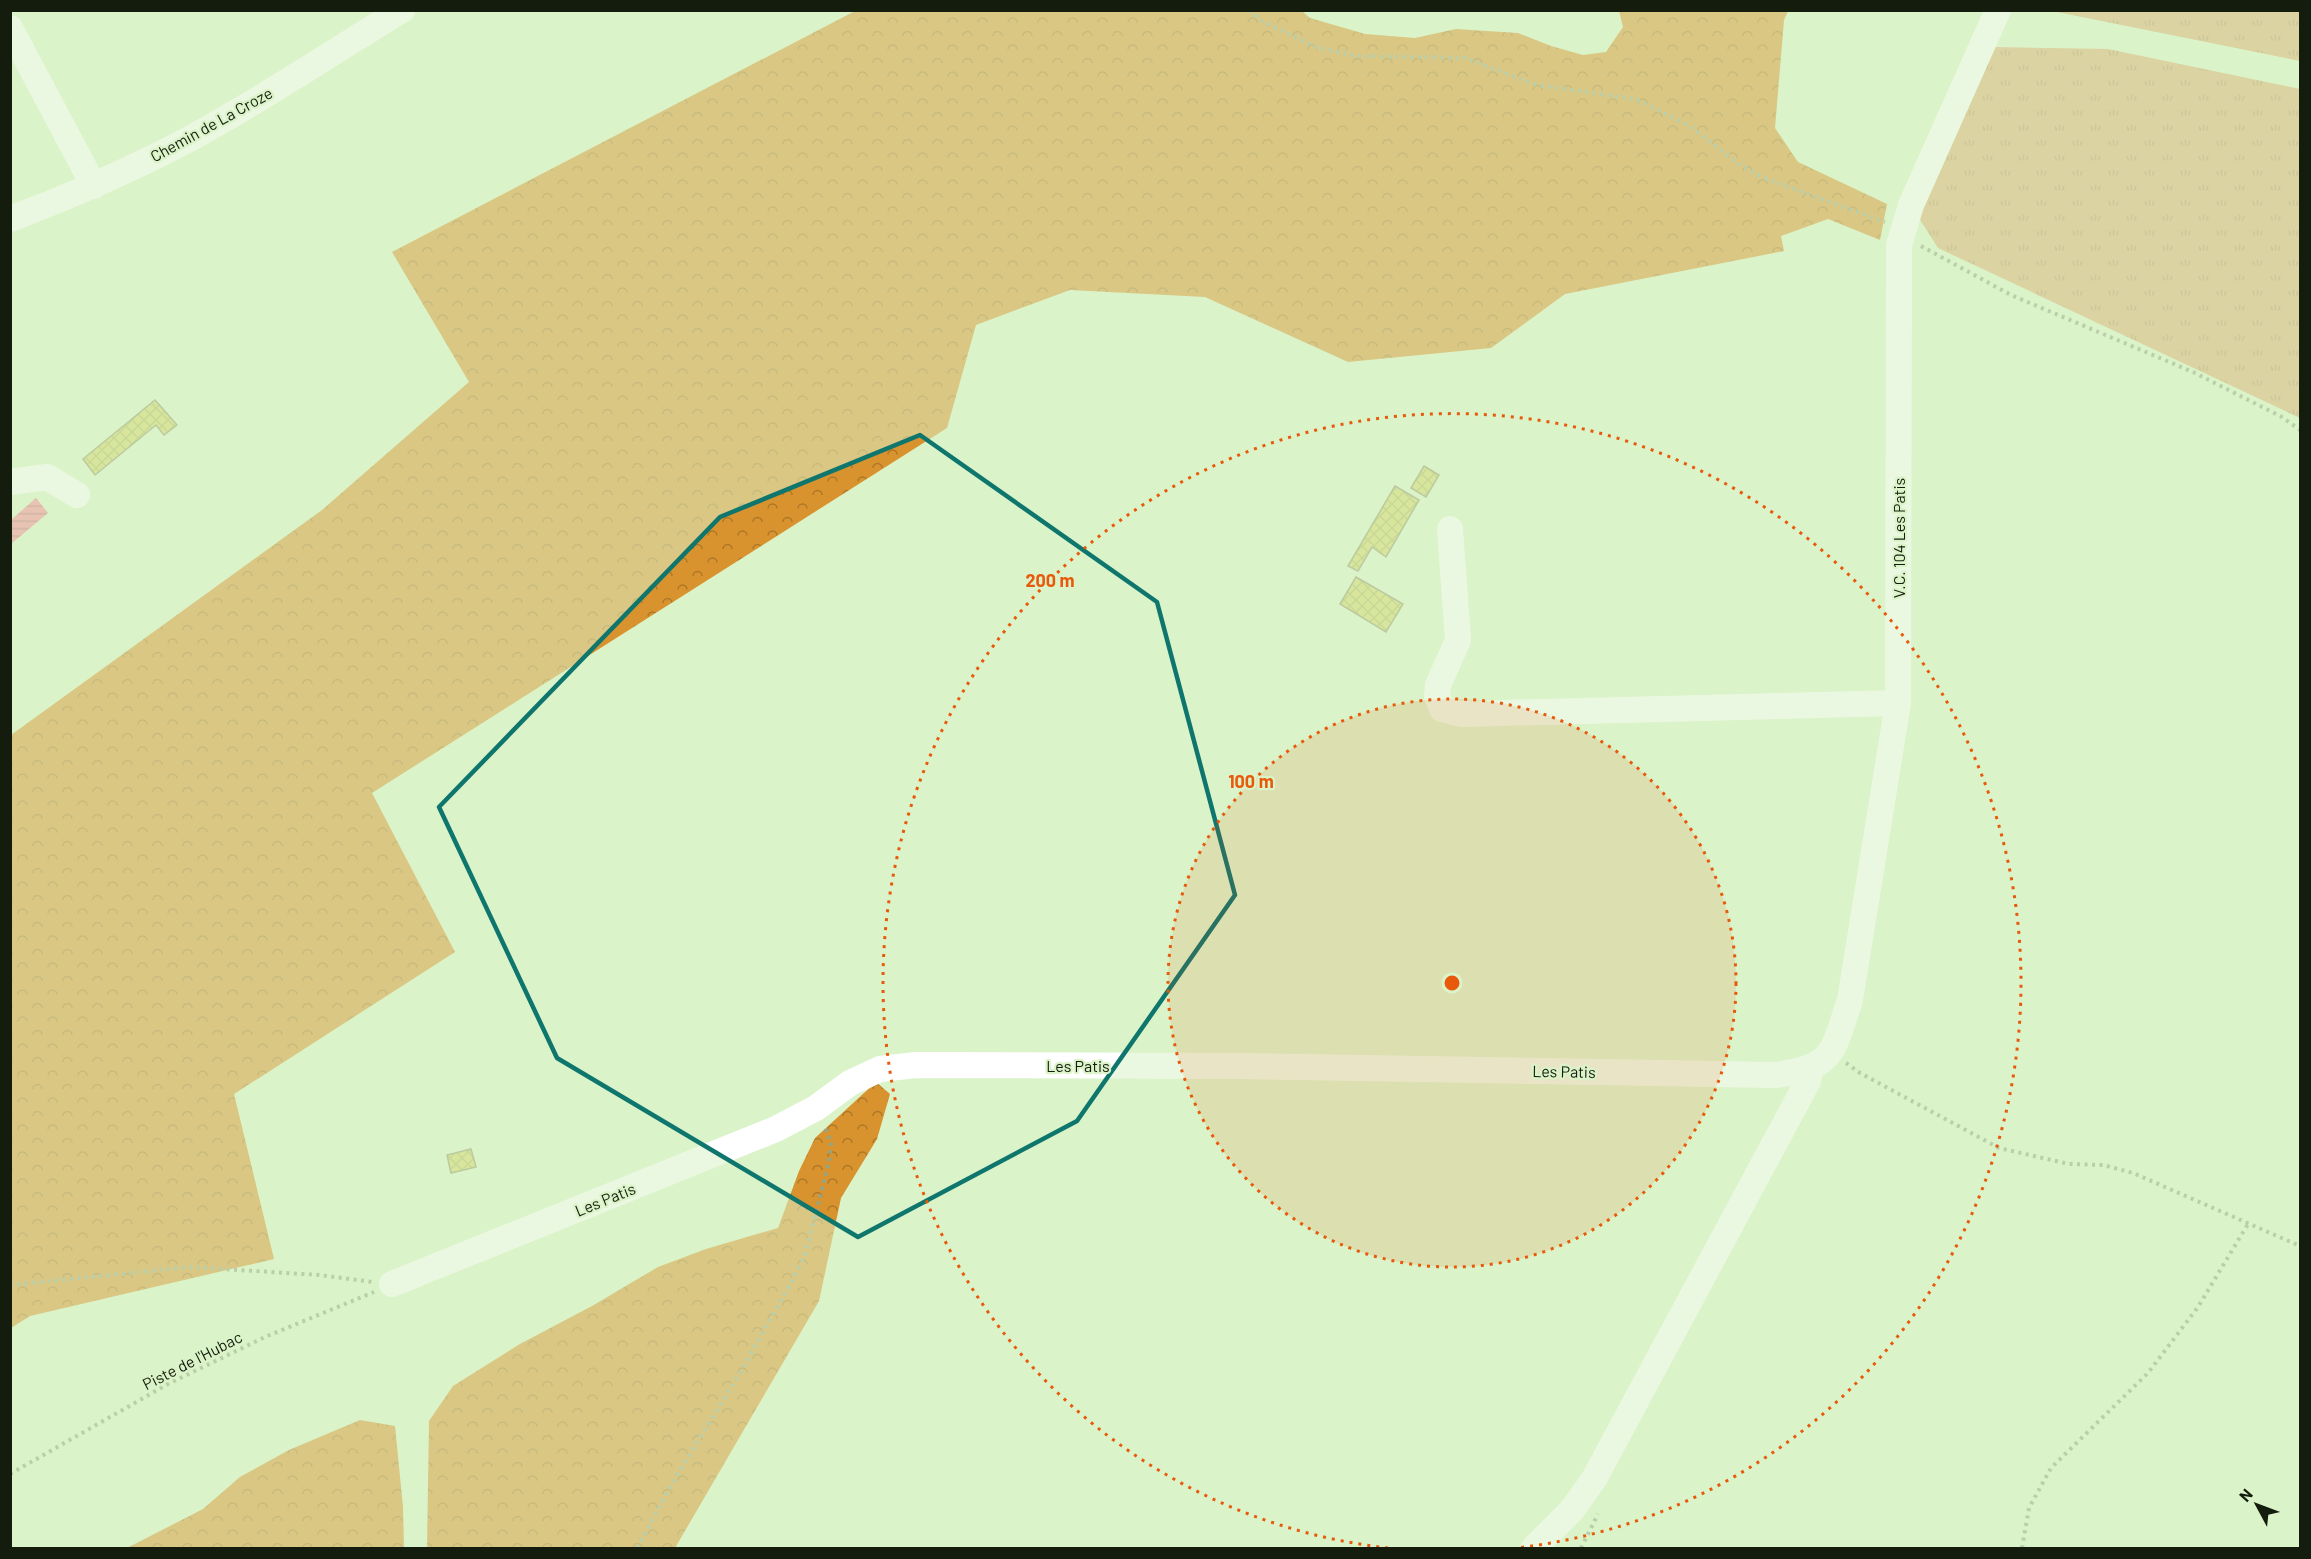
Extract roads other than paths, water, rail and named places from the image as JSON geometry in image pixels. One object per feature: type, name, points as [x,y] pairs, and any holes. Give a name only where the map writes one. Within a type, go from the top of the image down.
[{"type":"street","name":"Chemin de La Croze","points":[[10,219],[94,186],[179,144],[291,80],[402,10]]},
{"type":"street","name":"V.C. 104 Les Patis","points":[[1811,1068],[1822,1062],[1831,1052],[1850,1000],[1898,703],[1897,259],[1911,205],[1998,10]]},
{"type":"street","points":[[10,28],[94,186]]},
{"type":"street","points":[[10,482],[47,477],[77,495]]},
{"type":"street","points":[[1450,529],[1458,640],[1438,685],[1437,696],[1442,708],[1451,713],[1898,703]]},
{"type":"street","name":"Les Patis","points":[[392,1284],[755,1138],[816,1108],[850,1083],[880,1069],[916,1065],[1242,1066],[1775,1075],[1811,1068]]},
{"type":"street","points":[[1534,1548],[1572,1510],[1594,1479],[1808,1081],[1811,1068]]}]
